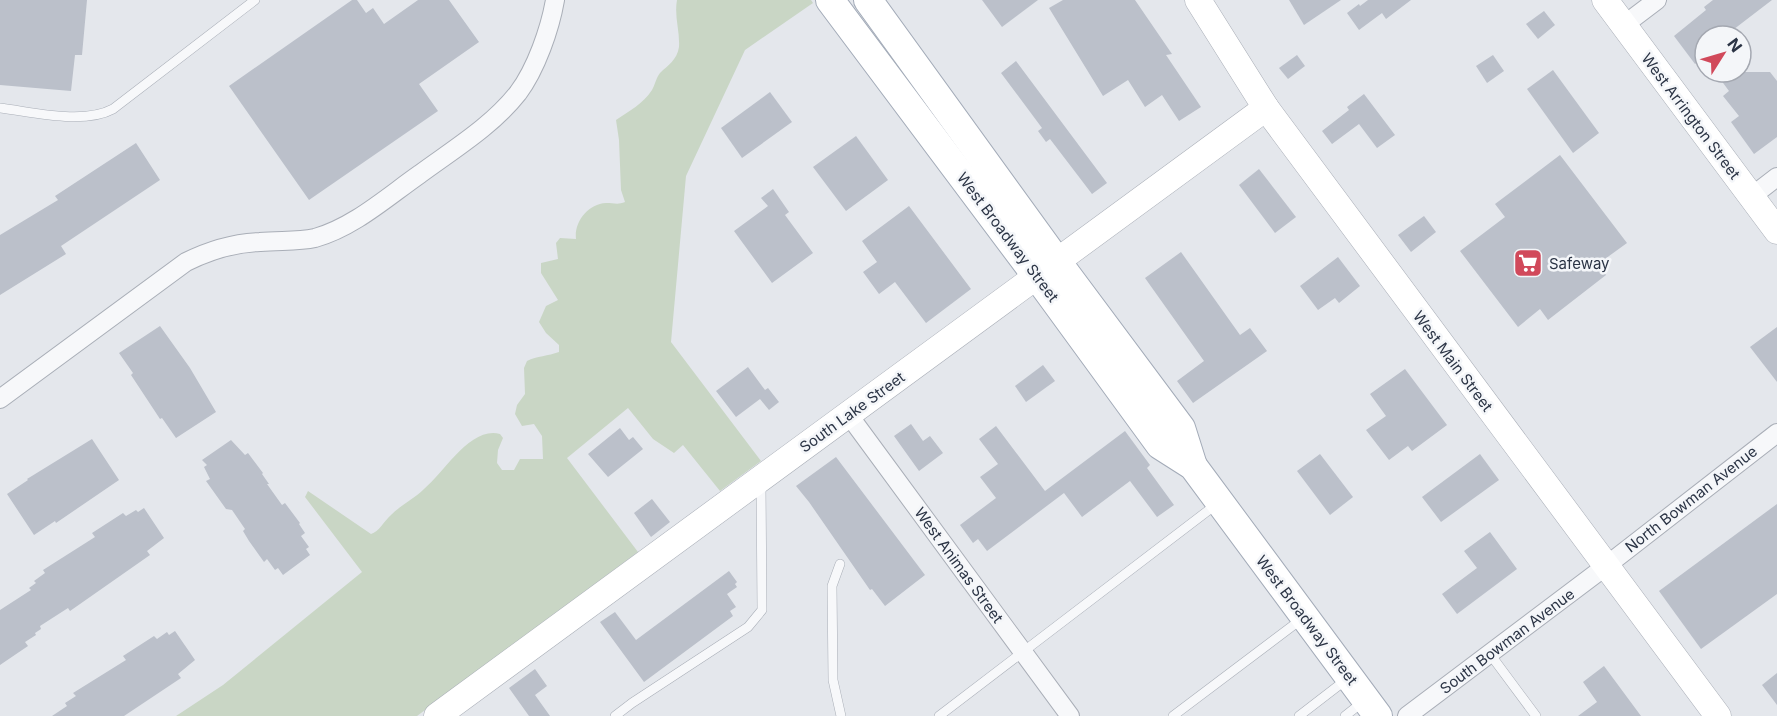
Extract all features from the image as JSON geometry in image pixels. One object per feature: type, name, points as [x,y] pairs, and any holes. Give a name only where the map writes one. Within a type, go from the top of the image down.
[{"type":"main road","name":"West Broadway Street","points":[[830,0],[1046,268]]},
{"type":"main road","name":"West Broadway Street","points":[[868,0],[1160,445],[1192,466],[1304,617],[1360,702]]},
{"type":"main road","name":"West Main Street","points":[[1198,0],[1266,108],[1718,716]]},
{"type":"main road","name":"West Arrington Street","points":[[1605,0],[1777,231]]},
{"type":"main road","name":"South Lake Street","points":[[437,716],[1266,108]]},
{"type":"street","points":[[0,399],[186,262],[226,246],[261,242],[294,242],[314,238],[333,232],[354,221],[382,201],[485,126],[519,92],[546,36],[555,0]]},
{"type":"street","points":[[1624,25],[1656,0]]},
{"type":"street","points":[[1751,197],[1777,177]]},
{"type":"street","name":"West Animas Street","points":[[848,414],[1070,716]]},
{"type":"street","name":"North Bowman Avenue","points":[[1606,566],[1777,433]]},
{"type":"street","name":"South Bowman Avenue","points":[[1407,716],[1606,566]]},
{"type":"lane","points":[[0,108],[76,117],[103,115],[113,110],[255,0]]},
{"type":"lane","points":[[615,716],[748,627],[762,610],[761,478]]},
{"type":"lane","points":[[939,716],[1219,502]]},
{"type":"lane","points":[[840,564],[832,586],[833,680],[841,716]]},
{"type":"lane","points":[[1173,716],[1304,617]]},
{"type":"lane","points":[[1490,654],[1536,716]]},
{"type":"lane","points":[[1299,716],[1360,702]]},
{"type":"green space","points":[[677,0],[811,0],[813,3],[745,50],[686,176],[671,342],[761,461],[720,491],[683,445],[674,453],[653,439],[628,408],[567,458],[638,552],[417,716],[176,716],[223,685],[362,572],[305,497],[308,491],[371,534],[379,529],[395,511],[420,493],[458,452],[478,437],[489,433],[500,434],[503,438],[498,450],[497,463],[502,470],[514,470],[520,459],[543,459],[542,436],[534,424],[522,426],[515,414],[517,405],[525,394],[524,368],[527,361],[559,352],[559,345],[546,333],[539,322],[546,306],[558,300],[541,273],[541,263],[558,259],[556,243],[560,238],[576,239],[577,226],[588,210],[599,204],[625,202],[621,190],[616,120],[644,99],[652,90],[657,77],[676,55],[679,47]]},
{"type":"building","points":[[0,0],[87,0],[82,55],[75,55],[71,91],[0,85]]},
{"type":"building","points":[[352,0],[357,0],[366,13],[373,8],[384,24],[418,0],[449,0],[479,42],[419,84],[438,111],[309,200],[229,86]]},
{"type":"building","points":[[982,0],[1038,0],[1002,27]]},
{"type":"building","points":[[1063,0],[1135,0],[1172,54],[1166,55],[1201,107],[1179,121],[1162,95],[1145,107],[1128,80],[1103,96],[1049,8]]},
{"type":"building","points":[[1289,0],[1341,0],[1304,25]]},
{"type":"building","points":[[1368,0],[1411,0],[1386,19],[1382,13],[1359,30],[1347,13]]},
{"type":"building","points":[[1713,0],[1772,0],[1741,24],[1693,24],[1693,61],[1674,36],[1706,10],[1704,7]]},
{"type":"building","points":[[1544,11],[1555,25],[1538,39],[1526,24]]},
{"type":"building","points":[[1297,55],[1305,66],[1288,79],[1279,68]]},
{"type":"building","points":[[1493,55],[1504,71],[1487,83],[1476,66]]},
{"type":"building","points":[[1016,61],[1107,183],[1092,194],[1050,139],[1046,142],[1038,131],[1042,128],[1001,73]]},
{"type":"building","points":[[1553,70],[1599,133],[1573,153],[1527,89]]},
{"type":"building","points":[[1753,72],[1770,72],[1777,81],[1777,137],[1754,154],[1731,122],[1739,116],[1723,96],[1729,91],[1724,84],[1753,84]]},
{"type":"building","points":[[770,92],[792,122],[742,158],[721,128]]},
{"type":"building","points":[[1364,94],[1395,135],[1377,148],[1359,124],[1332,144],[1322,131],[1349,110],[1347,107]]},
{"type":"building","points":[[856,136],[888,180],[846,211],[813,167]]},
{"type":"building","points":[[136,143],[160,180],[61,246],[66,254],[0,295],[0,235],[58,200],[55,196]]},
{"type":"building","points":[[1560,155],[1627,243],[1598,264],[1606,275],[1548,320],[1540,309],[1518,327],[1460,251],[1505,217],[1495,204]]},
{"type":"building","points":[[1259,169],[1296,217],[1275,233],[1239,185]]},
{"type":"building","points":[[773,189],[789,212],[785,215],[813,253],[772,283],[734,231],[768,206],[761,198]]},
{"type":"building","points":[[909,206],[971,289],[926,323],[895,282],[879,294],[863,272],[877,262],[862,241]]},
{"type":"building","points":[[1424,216],[1436,232],[1411,252],[1398,235]]},
{"type":"building","points":[[1181,252],[1240,335],[1250,328],[1267,351],[1193,403],[1177,381],[1204,361],[1145,278]]},
{"type":"building","points":[[1338,257],[1360,286],[1339,303],[1335,298],[1318,310],[1300,286]]},
{"type":"building","points":[[160,326],[190,368],[216,412],[176,438],[162,418],[160,419],[119,353]]},
{"type":"building","points":[[1777,327],[1777,382],[1750,347]]},
{"type":"building","points":[[1043,365],[1055,381],[1026,402],[1015,386]]},
{"type":"building","points":[[748,367],[765,390],[768,388],[779,402],[769,410],[760,399],[736,417],[716,391]]},
{"type":"building","points":[[1405,369],[1447,425],[1412,451],[1408,446],[1389,460],[1366,430],[1386,416],[1370,394]]},
{"type":"building","points":[[911,424],[923,441],[930,436],[943,453],[919,471],[894,436]]},
{"type":"building","points":[[996,426],[1045,491],[1125,431],[1150,465],[1147,468],[1174,505],[1157,517],[1130,481],[1082,517],[1064,493],[987,551],[978,539],[973,543],[960,525],[996,498],[980,477],[998,464],[979,439]]},
{"type":"building","points":[[620,428],[629,440],[633,437],[643,449],[608,477],[588,454]]},
{"type":"building","points":[[92,439],[119,480],[56,523],[55,521],[34,535],[7,494]]},
{"type":"building","points":[[231,440],[245,455],[248,453],[263,473],[269,484],[267,484],[282,505],[285,503],[305,533],[301,536],[309,547],[306,549],[310,555],[283,575],[278,568],[275,570],[267,559],[264,562],[232,510],[226,509],[206,481],[210,479],[204,467],[207,465],[202,460]]},
{"type":"building","points":[[1320,454],[1353,497],[1330,515],[1297,471]]},
{"type":"building","points":[[1480,454],[1499,480],[1441,522],[1422,497]]},
{"type":"building","points":[[836,457],[925,575],[885,606],[872,589],[870,590],[796,486]]},
{"type":"building","points":[[652,499],[670,522],[651,537],[634,513]]},
{"type":"building","points":[[1777,504],[1777,594],[1701,649],[1659,591]]},
{"type":"building","points":[[144,508],[164,538],[147,551],[150,555],[70,611],[68,608],[40,626],[41,629],[35,633],[36,635],[25,642],[28,646],[0,665],[0,610],[31,590],[29,588],[36,583],[34,581],[45,573],[43,570],[95,537],[92,533],[123,513],[126,516]]},
{"type":"building","points":[[1490,532],[1517,569],[1457,614],[1442,594],[1477,568],[1464,551]]},
{"type":"building","points":[[729,571],[737,582],[735,584],[737,587],[727,594],[736,607],[730,611],[733,616],[644,682],[600,622],[615,612],[636,640]]},
{"type":"building","points":[[175,631],[195,660],[178,674],[181,678],[124,716],[52,716],[67,706],[65,703],[76,696],[73,693],[126,660],[123,656],[154,636],[157,639],[167,632],[169,635]]},
{"type":"building","points":[[1604,666],[1641,716],[1578,716],[1597,702],[1583,682]]},
{"type":"building","points":[[535,669],[547,686],[535,695],[550,716],[529,716],[509,688]]},
{"type":"building","points":[[1777,673],[1777,705],[1762,685]]},
{"type":"place","name":"Safeway","points":[[1528,263]]}]
